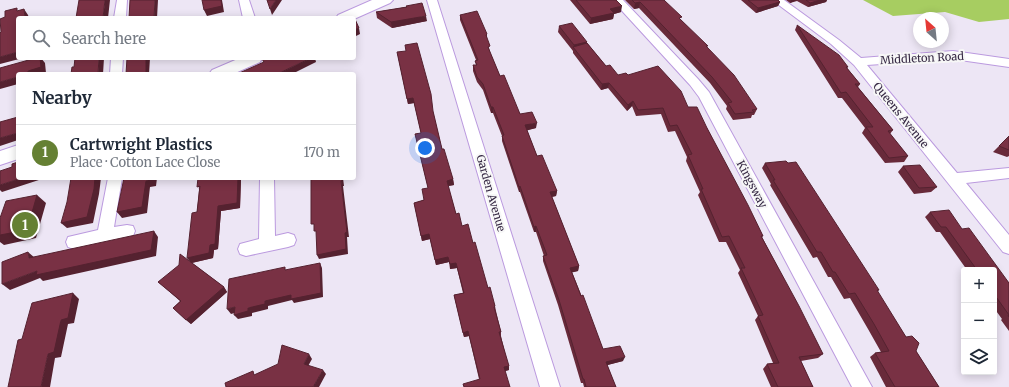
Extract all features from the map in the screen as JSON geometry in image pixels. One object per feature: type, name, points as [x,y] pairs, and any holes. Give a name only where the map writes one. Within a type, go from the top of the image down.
[{"type":"street","points":[[120,16],[122,0]]},
{"type":"street","points":[[244,0],[248,16]]},
{"type":"street","points":[[349,16],[385,0]]},
{"type":"street","name":"Garden Avenue","points":[[432,0],[550,387]]},
{"type":"street","name":"Kingsway","points":[[617,0],[691,78],[704,95],[862,387]]},
{"type":"street","name":"Queens Avenue","points":[[777,0],[835,42],[858,62],[1009,247]]},
{"type":"street","name":"Middleton Road","points":[[858,62],[953,55],[1009,63]]},
{"type":"street","points":[[116,72],[117,60]]},
{"type":"street","points":[[222,72],[250,60]]},
{"type":"street","points":[[0,158],[16,153]]},
{"type":"street","points":[[954,180],[1009,173]]},
{"type":"street","points":[[106,236],[115,180]]},
{"type":"street","points":[[266,180],[267,245]]},
{"type":"street","points":[[74,242],[127,231]]},
{"type":"street","points":[[246,249],[288,240]]},
{"type":"green space","points":[[863,0],[1009,0],[1009,19],[979,22],[949,12],[913,12],[913,14],[893,16]]},
{"type":"building","points":[[79,0],[105,0],[103,16],[76,16]]},
{"type":"building","points":[[130,0],[155,0],[154,16],[129,16]]},
{"type":"building","points":[[202,0],[221,0],[222,6],[204,10]]},
{"type":"building","points":[[267,0],[276,0],[270,9]]},
{"type":"building","points":[[576,0],[616,0],[622,6],[610,9],[614,13],[591,18]]},
{"type":"building","points":[[632,0],[664,0],[682,17],[679,18],[708,46],[706,46],[734,75],[757,109],[752,110],[754,112],[735,114],[728,103],[732,102],[712,77],[640,2],[635,3]]},
{"type":"building","points":[[748,0],[778,0],[780,2],[758,8]]},
{"type":"building","points":[[806,0],[820,0],[810,3]]},
{"type":"building","points":[[422,3],[426,16],[391,22],[376,12],[407,7],[406,6]]},
{"type":"building","points":[[17,8],[17,11],[24,9],[25,16],[16,16],[16,53],[0,57],[0,19],[5,17],[5,11]]},
{"type":"building","points":[[477,11],[487,34],[486,35],[490,46],[488,47],[500,76],[504,75],[520,114],[532,112],[537,123],[525,125],[537,156],[542,155],[557,191],[550,192],[579,266],[570,268],[581,296],[583,295],[603,349],[620,346],[625,357],[606,362],[616,387],[586,387],[583,379],[559,300],[543,256],[547,255],[536,226],[534,227],[520,186],[519,187],[502,136],[504,135],[493,107],[491,107],[483,84],[477,77],[473,65],[477,65],[475,61],[478,60],[460,15]]},
{"type":"building","points":[[356,21],[359,28],[356,29]]},
{"type":"building","points":[[572,23],[587,42],[574,45],[559,26]]},
{"type":"building","points":[[797,25],[839,55],[848,67],[846,67],[860,84],[855,84],[893,130],[888,131],[908,156],[889,158],[866,127],[873,127],[846,92],[841,93]]},
{"type":"building","points":[[417,43],[431,94],[433,111],[442,149],[444,149],[453,179],[447,181],[456,214],[459,213],[462,226],[468,224],[473,243],[475,242],[488,288],[490,287],[501,332],[499,332],[509,366],[504,367],[510,387],[464,387],[463,384],[480,379],[468,331],[463,333],[454,295],[464,293],[456,263],[450,264],[448,257],[435,260],[429,234],[421,236],[414,203],[424,200],[422,189],[428,188],[415,134],[421,133],[413,98],[407,99],[397,52],[406,51],[405,45]]},
{"type":"building","points":[[587,43],[606,66],[610,65],[618,75],[626,73],[628,75],[658,66],[681,91],[688,107],[697,107],[748,205],[763,236],[761,236],[823,354],[799,357],[813,387],[778,387],[767,364],[779,363],[758,316],[763,315],[741,268],[745,268],[729,236],[722,237],[688,155],[692,154],[677,125],[670,126],[663,108],[638,110],[633,101],[628,105],[609,83],[602,84],[573,47]]},
{"type":"building","points":[[29,60],[40,60],[41,67],[28,72],[16,72],[16,78],[0,82],[0,68]]},
{"type":"building","points":[[75,60],[99,60],[98,72],[71,72],[72,67],[74,67]]},
{"type":"building","points":[[127,60],[146,60],[146,72],[126,72]]},
{"type":"building","points":[[263,60],[307,60],[281,72],[242,72],[264,62]]},
{"type":"building","points":[[16,118],[16,134],[0,138],[0,122]]},
{"type":"building","points":[[1009,136],[1009,150],[999,146]]},
{"type":"building","points":[[786,161],[788,163],[796,162],[879,290],[877,290],[906,337],[912,336],[919,343],[916,351],[939,387],[895,387],[875,353],[889,351],[874,324],[855,293],[849,294],[821,252],[817,252],[773,180],[775,180],[765,163]]},
{"type":"building","points":[[16,163],[16,180],[0,185],[0,171],[12,167],[12,164]]},
{"type":"building","points":[[920,165],[937,187],[919,188],[903,166]]},
{"type":"building","points":[[71,180],[95,180],[87,217],[61,223],[67,202]]},
{"type":"building","points":[[124,180],[152,180],[146,181],[142,207],[117,212]]},
{"type":"building","points":[[198,180],[238,180],[237,203],[218,206],[215,244],[210,245],[209,253],[187,258],[192,213],[197,212],[200,186],[197,187]]},
{"type":"building","points":[[311,180],[342,180],[347,232],[345,233],[346,249],[317,255],[316,231],[314,231],[314,224],[311,224]]},
{"type":"building","points":[[37,195],[27,230],[0,235],[0,218],[6,201]]},
{"type":"building","points":[[949,210],[962,229],[969,228],[1009,283],[1009,315],[997,298],[997,267],[975,267],[946,227],[941,227],[930,212]]},
{"type":"building","points":[[154,231],[151,250],[36,275],[37,271],[2,284],[2,262],[28,252],[29,258]]},
{"type":"building","points":[[180,254],[224,287],[186,320],[173,308],[181,301],[158,282],[179,265]]},
{"type":"building","points":[[320,263],[321,293],[291,299],[291,295],[265,301],[265,304],[248,308],[248,311],[234,315],[235,307],[227,309],[229,279],[285,267],[285,270]]},
{"type":"building","points":[[73,293],[68,318],[61,320],[54,352],[48,354],[41,387],[8,387],[18,340],[22,339],[32,303]]},
{"type":"building","points":[[282,345],[309,354],[304,364],[323,370],[313,387],[226,387],[225,383],[253,371],[254,375],[278,364]]},
{"type":"place","name":"Cartwright Plastics","points":[[25,225]]}]
